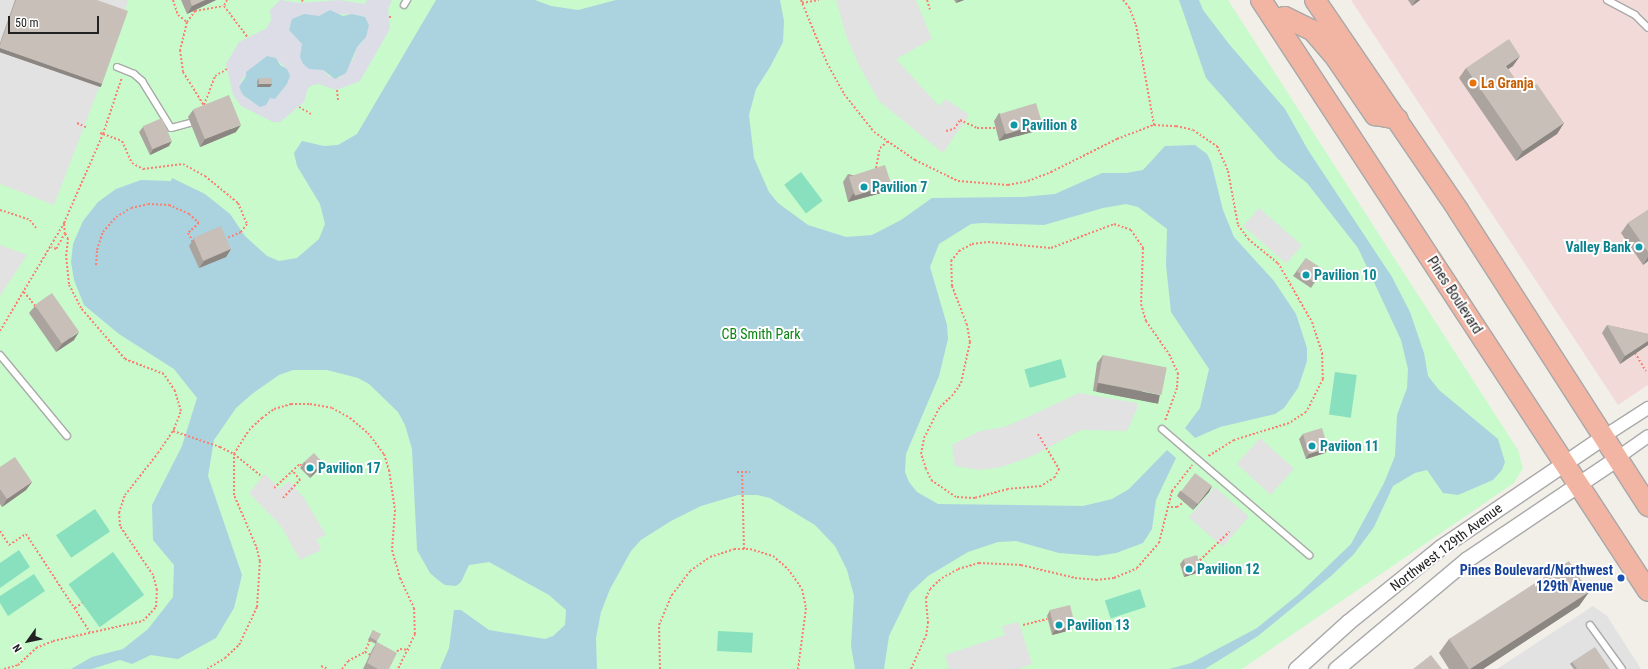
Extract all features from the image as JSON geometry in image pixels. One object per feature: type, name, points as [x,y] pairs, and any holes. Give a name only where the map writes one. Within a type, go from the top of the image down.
[{"type":"highway","name":"Pines Boulevard","points":[[1262,0],[1648,591]]},
{"type":"highway","points":[[1315,0],[1398,119],[1648,506]]},
{"type":"highway","points":[[1274,19],[1285,17],[1312,30],[1334,55],[1375,115],[1398,119]]},
{"type":"street","points":[[1603,437],[1648,408]]},
{"type":"street","points":[[1617,458],[1648,436]]},
{"type":"street","name":"Northwest 129th Avenue","points":[[1296,669],[1348,622],[1441,548],[1603,437]]},
{"type":"street","name":"Northwest 129th Avenue","points":[[1336,669],[1466,560],[1617,458]]},
{"type":"lane","points":[[1607,0],[1635,15],[1648,28]]},
{"type":"lane","points":[[117,67],[134,74],[142,81],[171,128],[190,123]]},
{"type":"lane","points":[[0,355],[67,436]]},
{"type":"lane","points":[[1162,429],[1309,555]]},
{"type":"lane","points":[[1590,625],[1622,669]]},
{"type":"path","points":[[173,0],[178,15],[187,22]]},
{"type":"path","points":[[224,6],[227,0]]},
{"type":"path","points":[[800,0],[827,63],[844,94],[874,132],[914,160],[958,181],[1008,185],[1051,172],[1117,139],[1154,126],[1176,126],[1193,130],[1217,146],[1228,171],[1238,225],[1248,239],[1278,263],[1312,322],[1322,353],[1322,378],[1306,412],[1289,423],[1248,434],[1220,447],[1199,461],[1172,491],[1159,543],[1137,568],[1114,578],[1096,580],[1075,578],[1000,563],[979,564],[958,569],[942,578],[930,589],[926,598],[928,623],[926,636],[910,669]]},
{"type":"path","points":[[802,3],[805,0]]},
{"type":"path","points":[[802,3],[819,0]]},
{"type":"path","points":[[927,0],[930,10]]},
{"type":"path","points":[[1123,0],[1129,7],[1136,25],[1154,126]]},
{"type":"path","points":[[224,6],[195,11],[187,22],[180,50],[180,61],[183,72],[204,105],[215,76],[227,69]]},
{"type":"path","points":[[224,6],[247,37]]},
{"type":"path","points":[[0,331],[64,223],[102,134],[124,72]]},
{"type":"path","points":[[337,90],[338,100]]},
{"type":"path","points":[[299,108],[312,115]]},
{"type":"path","points":[[946,131],[954,129],[960,120],[977,128],[996,128]]},
{"type":"path","points":[[76,123],[86,128]]},
{"type":"path","points":[[102,134],[122,141],[132,163],[143,169],[183,164],[205,176],[238,203],[247,224],[241,232],[219,242]]},
{"type":"path","points":[[875,174],[880,148],[888,141]]},
{"type":"path","points":[[96,265],[97,250],[103,232],[116,217],[131,208],[148,204],[169,205],[189,214],[199,223],[188,233],[194,244]]},
{"type":"path","points":[[0,210],[30,220],[36,228]]},
{"type":"path","points":[[4,669],[18,665],[36,648],[90,632],[143,620],[156,607],[157,590],[153,575],[120,526],[119,513],[125,495],[173,431],[181,412],[175,391],[164,374],[125,359],[81,308],[69,284],[66,256],[68,239],[65,233],[64,223]]},
{"type":"path","points":[[1038,434],[1059,469],[1055,477],[1041,486],[1008,489],[975,498],[956,497],[932,481],[921,454],[924,438],[940,407],[952,396],[961,383],[970,342],[968,325],[952,286],[951,261],[959,251],[972,244],[988,242],[1051,248],[1114,224],[1131,230],[1143,248],[1141,304],[1146,321],[1169,354],[1178,373],[1177,388],[1162,429]]},
{"type":"path","points":[[51,246],[56,249],[65,233]]},
{"type":"path","points":[[24,292],[37,308]]},
{"type":"path","points":[[1635,353],[1646,371]]},
{"type":"path","points":[[207,669],[225,658],[239,644],[257,607],[260,561],[256,546],[234,495],[234,454],[250,430],[262,418],[274,409],[291,404],[310,404],[332,408],[350,418],[368,433],[384,454],[389,470],[395,510],[392,550],[400,578],[414,608],[415,634],[409,650],[398,669]]},
{"type":"path","points":[[173,431],[220,447],[234,454],[262,477]]},
{"type":"path","points":[[274,488],[300,464],[302,466]]},
{"type":"path","points":[[283,498],[300,480],[293,471]]},
{"type":"path","points":[[742,471],[744,549]]},
{"type":"path","points":[[737,472],[750,472]]},
{"type":"path","points":[[1167,508],[1177,507],[1184,502]]},
{"type":"path","points":[[0,531],[9,545],[26,534],[90,632]]},
{"type":"path","points":[[1195,566],[1229,532]]},
{"type":"path","points":[[660,669],[659,625],[672,595],[690,571],[710,557],[744,549],[773,556],[788,569],[802,589],[806,608],[798,669]]},
{"type":"path","points":[[74,608],[82,603]]},
{"type":"path","points":[[1023,625],[1047,619]]},
{"type":"path","points":[[342,669],[348,661],[365,652],[371,637]]},
{"type":"path","points":[[390,658],[400,649],[409,650]]},
{"type":"path","points":[[365,652],[378,659]]},
{"type":"path","points":[[18,665],[21,669]]},
{"type":"path","points":[[321,666],[328,669]]},
{"type":"shaded area","points":[[0,0],[128,0],[116,43],[54,205],[0,184]]},
{"type":"shaded area","points":[[280,0],[300,3],[340,0],[364,4],[367,0],[392,0],[388,9],[390,28],[360,81],[336,90],[319,84],[313,85],[308,88],[304,102],[280,122],[273,122],[241,106],[233,95],[226,64],[239,42],[267,28],[271,20],[270,10]],"holes":[[[326,13],[357,15],[363,17],[367,26],[363,41],[357,47],[353,59],[340,78],[330,77],[323,70],[313,69],[302,44],[291,31],[295,19],[299,17],[319,16]],[[261,60],[278,61],[285,67],[289,80],[275,99],[270,97],[268,102],[252,102],[246,97],[241,80]]]},
{"type":"shaded area","points":[[836,0],[916,0],[932,39],[896,59],[939,106],[946,99],[969,115],[943,153],[879,101],[860,67],[847,38]]},
{"type":"shaded area","points":[[1351,0],[1648,0],[1648,385],[1618,405]]},
{"type":"shaded area","points":[[1259,208],[1302,245],[1286,264],[1243,226]]},
{"type":"shaded area","points":[[0,245],[27,255],[0,296]]},
{"type":"shaded area","points":[[1079,393],[1137,403],[1137,409],[1127,431],[1081,430],[1030,457],[1002,467],[979,470],[955,466],[952,445],[980,431],[1004,427]]},
{"type":"shaded area","points":[[1260,438],[1294,469],[1271,495],[1237,464]]},
{"type":"shaded area","points":[[265,474],[280,489],[289,481],[304,498],[326,535],[317,539],[321,550],[300,560],[281,526],[249,493]]},
{"type":"shaded area","points":[[1215,487],[1249,517],[1223,547],[1189,517]]},
{"type":"shaded area","points":[[1593,606],[1607,616],[1641,669],[1497,669]]},
{"type":"shaded area","points":[[1019,622],[1032,664],[1018,669],[946,669],[949,668],[945,655],[1005,635],[1002,626]]},
{"type":"green space","name":"CB Smith Park","points":[[0,0],[1228,0],[1518,450],[1523,468],[1514,483],[1242,669],[0,669]]},
{"type":"green space","points":[[801,172],[823,201],[806,213],[784,185]]},
{"type":"green space","points":[[1061,359],[1066,377],[1030,388],[1024,369]]},
{"type":"green space","points":[[1335,372],[1357,375],[1351,418],[1329,415]]},
{"type":"green space","points":[[95,509],[110,531],[71,558],[56,535]]},
{"type":"green space","points":[[19,550],[30,567],[0,588],[0,563]]},
{"type":"green space","points":[[113,552],[144,595],[100,627],[69,584]]},
{"type":"green space","points":[[34,574],[45,591],[8,616],[0,603],[0,596]]},
{"type":"green space","points":[[1140,589],[1146,607],[1111,619],[1105,600]]},
{"type":"green space","points":[[718,631],[753,633],[752,653],[717,651]]},
{"type":"water","points":[[436,0],[535,0],[551,6],[578,10],[616,0],[780,0],[784,21],[783,42],[756,89],[749,115],[754,158],[769,192],[778,203],[808,225],[846,237],[872,235],[901,220],[932,198],[1023,197],[1055,194],[1102,173],[1126,173],[1143,170],[1165,146],[1195,145],[1207,154],[1211,162],[1223,210],[1234,237],[1274,281],[1296,314],[1307,348],[1307,361],[1298,388],[1284,408],[1275,414],[1220,427],[1195,438],[1185,428],[1200,408],[1209,369],[1171,312],[1166,265],[1167,229],[1138,207],[1126,204],[1103,208],[1044,225],[971,224],[939,244],[930,267],[947,325],[948,339],[939,376],[906,454],[905,472],[909,482],[917,492],[938,504],[1083,506],[1112,499],[1129,489],[1167,450],[1176,458],[1156,500],[1152,529],[1143,543],[1116,553],[1097,556],[1059,553],[1016,541],[998,542],[968,552],[928,576],[910,593],[889,636],[884,669],[855,669],[851,646],[854,596],[847,570],[835,546],[815,525],[770,498],[757,495],[738,495],[701,506],[671,521],[641,540],[631,551],[610,589],[601,612],[596,638],[597,669],[440,669],[449,648],[454,610],[461,610],[489,630],[545,639],[553,636],[565,625],[566,610],[549,595],[489,562],[469,565],[461,582],[456,586],[445,585],[430,573],[417,550],[412,449],[405,425],[398,412],[369,384],[358,378],[327,370],[293,370],[279,375],[252,394],[236,408],[214,440],[208,476],[242,575],[234,608],[216,638],[178,659],[151,655],[132,664],[120,660],[92,669],[71,669],[92,657],[123,649],[148,629],[173,597],[174,565],[153,540],[152,505],[182,446],[197,398],[174,369],[119,334],[84,305],[74,280],[71,262],[73,244],[83,221],[98,202],[116,189],[141,180],[171,181],[172,178],[205,194],[230,214],[245,236],[267,256],[279,261],[297,258],[319,239],[325,224],[320,204],[297,166],[294,153],[302,141],[324,146],[338,145],[357,134]]},
{"type":"water","points":[[1179,0],[1199,0],[1203,10],[1229,44],[1285,109],[1308,150],[1392,277],[1410,312],[1424,353],[1428,376],[1439,390],[1498,439],[1505,462],[1502,470],[1493,480],[1458,495],[1443,493],[1427,470],[1415,473],[1393,486],[1374,527],[1354,554],[1331,576],[1258,636],[1205,669],[1169,669],[1191,663],[1257,628],[1299,594],[1351,544],[1384,483],[1395,456],[1397,415],[1407,388],[1408,369],[1401,340],[1358,248],[1307,183],[1278,159],[1206,78]]},
{"type":"water","points":[[330,10],[343,16],[352,14],[365,17],[369,25],[366,37],[357,47],[346,73],[335,79],[323,70],[309,69],[303,64],[300,57],[302,44],[289,30],[292,19],[304,14],[319,16]]},
{"type":"water","points":[[267,56],[276,58],[280,65],[287,69],[290,76],[287,84],[275,99],[270,98],[266,105],[260,107],[243,95],[239,87],[246,76],[246,72]]},
{"type":"building","points":[[16,0],[97,0],[128,11],[102,84],[0,48]]},
{"type":"building","points":[[190,0],[205,0],[192,6]]},
{"type":"building","points":[[1509,39],[1520,56],[1506,66],[1524,92],[1537,84],[1564,123],[1523,151],[1466,68]]},
{"type":"building","points":[[259,78],[272,78],[272,84],[259,84]]},
{"type":"building","points":[[229,95],[241,125],[205,139],[193,110]]},
{"type":"building","points":[[1036,103],[1042,123],[1006,134],[1000,114]]},
{"type":"building","points":[[162,118],[172,141],[152,149],[143,126]]},
{"type":"building","name":"Pavilion 7","points":[[885,165],[891,184],[855,196],[849,177]]},
{"type":"building","points":[[1648,210],[1648,252],[1628,223]]},
{"type":"building","points":[[221,226],[231,249],[203,261],[193,238]]},
{"type":"building","points":[[1306,258],[1323,269],[1314,282],[1297,271]]},
{"type":"building","points":[[52,293],[79,332],[62,344],[35,305]]},
{"type":"building","points":[[1607,325],[1648,334],[1648,341],[1625,356]]},
{"type":"building","points":[[1103,355],[1167,367],[1161,395],[1098,382]]},
{"type":"building","name":"Paviion 11","points":[[1322,428],[1328,448],[1309,454],[1303,434]]},
{"type":"building","points":[[314,453],[323,463],[313,471],[304,462]]},
{"type":"building","points":[[15,457],[32,482],[7,499],[0,489],[0,467]]},
{"type":"building","points":[[1195,473],[1212,486],[1198,504],[1181,491]]},
{"type":"building","points":[[1197,555],[1201,568],[1188,572],[1184,559]]},
{"type":"building","points":[[1569,561],[1589,592],[1469,669],[1449,639]]},
{"type":"building","points":[[1070,605],[1075,625],[1055,630],[1050,610]]},
{"type":"building","points":[[373,630],[381,634],[377,641],[370,637]]},
{"type":"building","points":[[377,642],[397,653],[389,669],[378,669],[367,663]]},
{"type":"building","points":[[1595,647],[1610,669],[1577,669],[1572,662]]},
{"type":"building","points":[[1431,655],[1442,669],[1413,669]]},
{"type":"place","name":"La Granja","points":[[1473,83]]},
{"type":"place","name":"Pavilion 8","points":[[1014,125]]},
{"type":"place","name":"Pavilion 7","points":[[864,187]]},
{"type":"place","name":"Valley Bank","points":[[1639,247]]},
{"type":"place","name":"Pavilion 10","points":[[1306,275]]},
{"type":"place","name":"Paviion 11","points":[[1312,446]]},
{"type":"place","name":"Pavilion 17","points":[[310,468]]},
{"type":"place","name":"Pavilion 12","points":[[1189,569]]},
{"type":"place","name":"Pines Boulevard/Northwest 129th Avenue","points":[[1621,578]]},
{"type":"place","name":"Pavilion 13","points":[[1059,625]]}]
